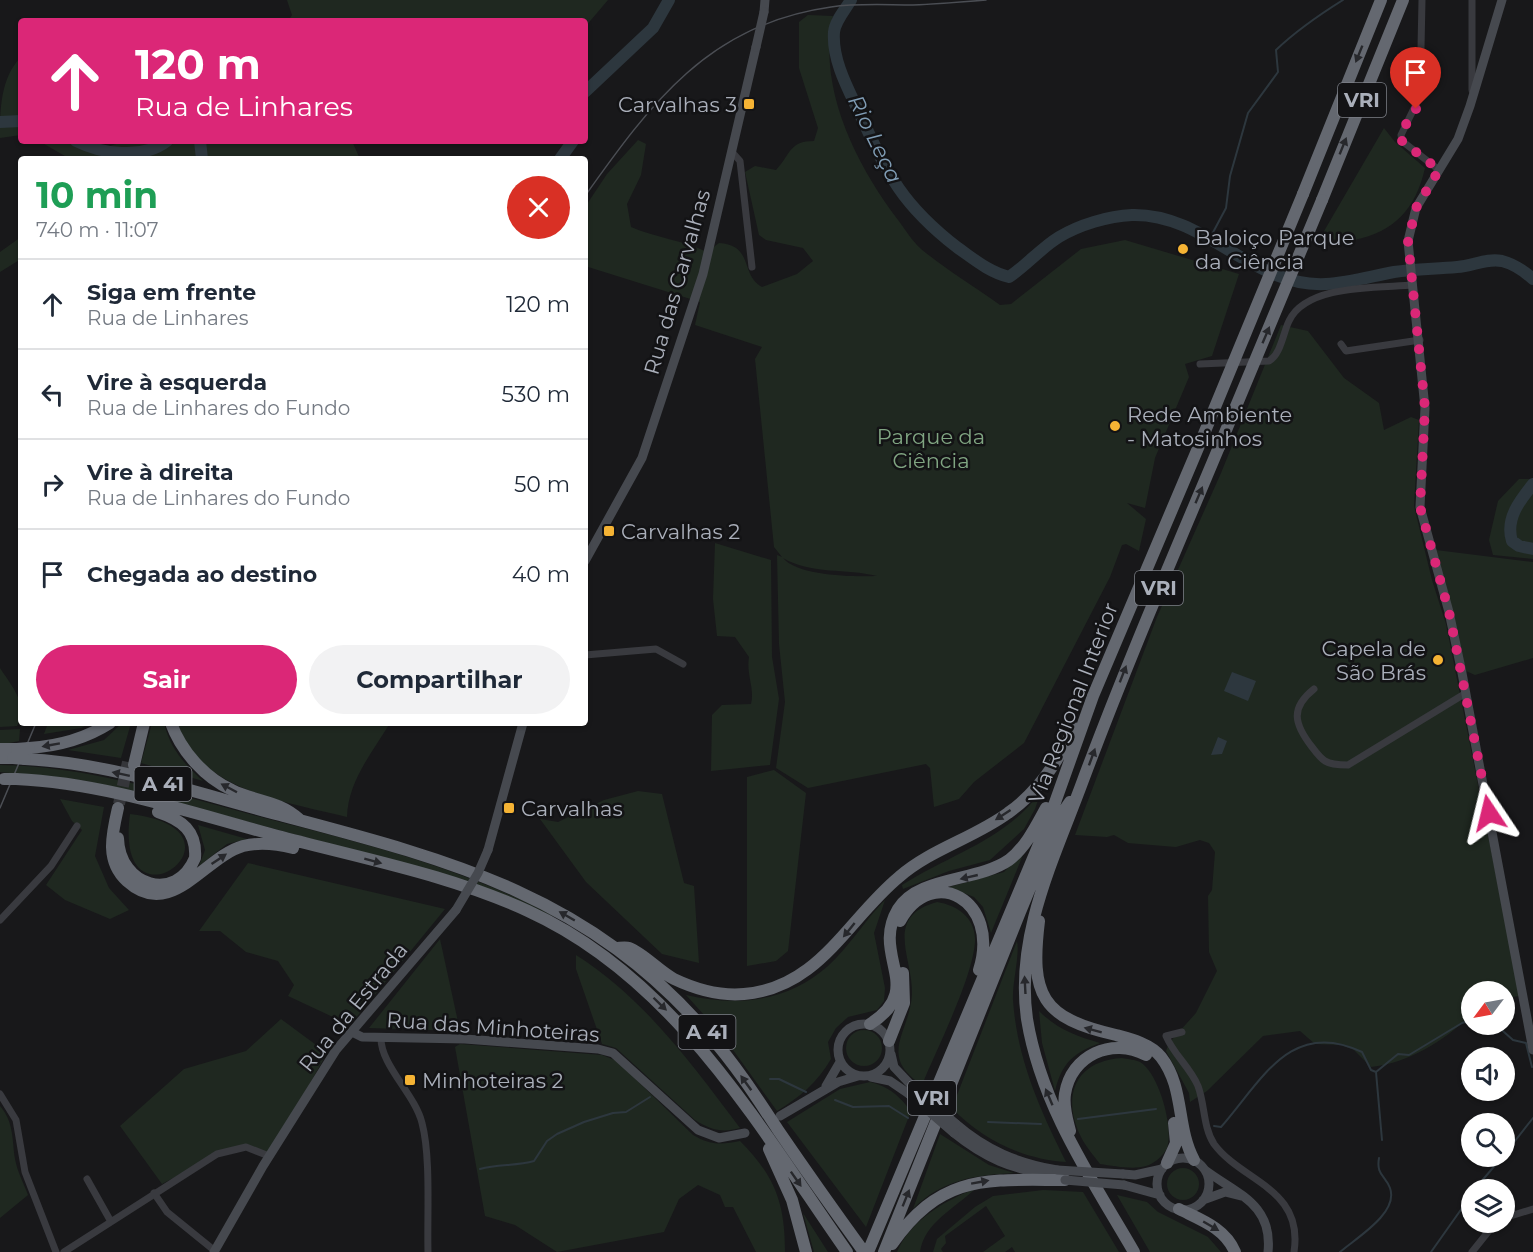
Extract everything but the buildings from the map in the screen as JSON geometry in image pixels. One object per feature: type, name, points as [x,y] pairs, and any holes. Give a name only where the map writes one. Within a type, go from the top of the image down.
[{"type":"highway","name":"Via Regional Interior","points":[[868,1252],[1047,825],[1094,696],[1303,194],[1381,0]]},
{"type":"highway","name":"Via Regional Interior","points":[[1134,1252],[1073,1147],[1044,1085],[1027,1017],[1024,978],[1027,939],[1040,897],[1126,664],[1219,447],[1403,0]]},
{"type":"highway","points":[[616,948],[629,948],[673,979],[721,993],[744,994],[764,991],[800,976],[827,955],[868,906],[919,861],[1008,813],[1028,796],[1058,759],[1079,715],[1094,696]]},
{"type":"highway","points":[[0,749],[17,754],[72,742],[92,735],[106,726]]},
{"type":"highway","points":[[137,726],[131,763],[143,726]]},
{"type":"highway","points":[[173,726],[185,750],[209,776],[232,790],[286,808],[300,820]]},
{"type":"highway","name":"A 41","points":[[17,754],[133,776],[418,852],[490,877],[539,900],[616,948],[648,973],[710,1035],[864,1252]]},
{"type":"highway","points":[[870,1024],[885,1015],[896,1000],[896,978],[889,934],[899,907],[915,892],[979,874],[1010,859],[1032,833],[1063,778]]},
{"type":"highway","name":"A 41","points":[[7,779],[69,785],[132,798],[482,892],[533,914],[576,937],[616,965],[663,1006],[706,1055],[846,1250]]},
{"type":"highway","points":[[885,1252],[1055,828],[1082,785]]},
{"type":"highway","points":[[132,798],[145,808],[171,816],[189,829],[196,850],[192,867],[183,875],[165,884],[154,885],[139,880],[125,867],[118,849],[120,809],[111,845],[115,868],[129,883],[152,894],[172,891],[183,886],[216,860],[244,846],[278,844],[306,851],[316,846]]},
{"type":"highway","points":[[890,1047],[904,1003],[905,990],[897,946],[900,922],[911,905],[931,895],[951,894],[961,898],[978,914],[982,924],[982,959],[961,1026]]},
{"type":"highway","points":[[1040,897],[1034,958],[1038,984],[1051,1005],[1074,1024],[1127,1038],[1159,1054],[1169,1069],[1178,1090],[1184,1136],[1194,1160]]},
{"type":"highway","points":[[1073,1147],[1064,1107],[1065,1094],[1075,1069],[1087,1057],[1107,1048],[1128,1048],[1155,1061],[1168,1084],[1176,1143],[1165,1166]]},
{"type":"highway","points":[[762,1131],[792,1200],[806,1252]]},
{"type":"highway","points":[[885,1252],[915,1214],[947,1192],[967,1184],[1000,1178],[1061,1175]]},
{"type":"highway","points":[[1179,1209],[1218,1229],[1230,1240],[1235,1252]]},
{"type":"main road","name":"Rua das Carvalhas","points":[[588,556],[642,458],[703,274],[765,0]]},
{"type":"main road","points":[[1502,0],[1472,101],[1458,139],[1413,217],[1408,241],[1420,340],[1425,408],[1420,507],[1449,612],[1466,693],[1533,1050]]},
{"type":"main road","name":"Rua da Estrada","points":[[214,1252],[312,1086],[352,1032],[456,910],[478,873],[488,850],[509,782],[522,726]]},
{"type":"main road","points":[[910,1090],[890,1081],[851,1073],[840,1062],[838,1045],[846,1030],[862,1023],[878,1028],[890,1047],[894,1068],[910,1090],[955,1128],[977,1151],[1000,1163],[1124,1185],[1160,1195],[1171,1206],[1179,1209],[1196,1206],[1203,1200],[1225,1192],[1248,1198]]},
{"type":"main road","name":"Rua das Minhoteiras","points":[[352,1032],[362,1037],[465,1039],[598,1049],[613,1053],[699,1130],[719,1138],[746,1133]]},
{"type":"main road","points":[[780,1116],[838,1082],[879,1072],[888,1060],[890,1047]]},
{"type":"main road","points":[[821,1092],[840,1062]]},
{"type":"main road","points":[[1061,1175],[1135,1175],[1185,1158],[1194,1160],[1205,1170],[1248,1198],[1263,1218],[1269,1238],[1268,1252]]},
{"type":"main road","points":[[1160,1195],[1158,1182],[1165,1166]]},
{"type":"main road","points":[[1203,1200],[1209,1186],[1205,1170]]},
{"type":"street","points":[[1422,0],[1420,96],[1401,135],[1402,141],[1439,170]]},
{"type":"street","points":[[1472,0],[1472,101]]},
{"type":"street","points":[[732,152],[740,161],[752,267]]},
{"type":"street","points":[[1200,364],[1269,361],[1276,354],[1293,314],[1316,296],[1413,284]]},
{"type":"street","points":[[1341,344],[1346,351],[1420,340]]},
{"type":"street","points":[[588,655],[656,649],[683,664]]},
{"type":"street","points":[[1314,689],[1301,700],[1296,712],[1298,723],[1305,738],[1324,761],[1336,765],[1348,765],[1466,693]]},
{"type":"street","points":[[0,920],[51,866],[77,826]]},
{"type":"street","points":[[1182,1032],[1166,1036],[1194,1077],[1208,1130],[1214,1143],[1227,1158],[1277,1194],[1292,1225],[1294,1252]]},
{"type":"street","points":[[381,1037],[385,1056],[408,1091],[422,1123],[428,1252]]},
{"type":"street","points":[[0,1094],[16,1120],[25,1172],[56,1252]]},
{"type":"street","points":[[64,1252],[110,1220],[218,1154],[246,1147],[269,1156]]},
{"type":"street","points":[[87,1179],[110,1220]]},
{"type":"street","points":[[154,1193],[167,1212],[214,1252]]},
{"type":"street","points":[[1515,1215],[1533,1209]]},
{"type":"street","points":[[1472,1252],[1487,1233]]},
{"type":"green space","points":[[287,0],[608,0],[588,23],[588,18],[290,18],[292,15]]},
{"type":"green space","name":"Parque da Ciência","points":[[808,15],[833,16],[829,43],[830,70],[835,97],[855,150],[868,175],[882,198],[921,249],[1000,305],[1011,304],[1081,249],[1125,240],[1239,274],[1212,356],[1185,364],[1189,377],[1155,458],[1145,508],[1127,503],[1146,519],[1139,551],[1126,544],[1122,545],[1110,577],[1024,743],[974,782],[959,799],[934,807],[930,768],[926,764],[808,788],[776,768],[785,702],[779,644],[777,555],[782,557],[774,547],[755,359],[762,347],[695,325],[700,302],[588,267],[588,202],[607,174],[638,140],[646,144],[641,175],[627,204],[631,227],[707,252],[719,243],[730,245],[742,255],[755,282],[762,287],[797,274],[813,261],[803,248],[766,240],[759,235],[745,172],[755,166],[776,170],[795,146],[814,141],[818,128],[799,68],[799,22]],"holes":[[[783,558],[806,567],[853,572],[877,576],[813,572],[790,564]]]},
{"type":"green space","points":[[18,60],[18,135],[0,138],[3,95],[14,65]]},
{"type":"green space","points":[[1384,128],[1395,142],[1425,168],[1416,195],[1402,216],[1381,231],[1350,241],[1320,238]]},
{"type":"green space","points":[[44,144],[93,144],[103,148],[116,144],[353,144],[359,156],[65,156]]},
{"type":"green space","points":[[18,239],[18,261],[0,272],[0,252]]},
{"type":"green space","points":[[1281,325],[1308,331],[1344,378],[1379,403],[1384,430],[1411,417],[1419,420],[1414,506],[1432,580],[1446,624],[1520,996],[1515,997],[1515,981],[1461,981],[1461,1024],[1438,1042],[1412,1056],[1385,1065],[1371,1067],[1354,1050],[1341,1045],[1315,1044],[1300,1031],[1263,1036],[1207,1091],[1190,1102],[1189,1093],[1166,1051],[1169,1043],[1196,1013],[1217,971],[1209,952],[1208,896],[1212,890],[1215,852],[1209,843],[1200,840],[1176,847],[1128,843],[1114,835],[1107,837],[1075,835],[1157,617],[1221,473]]},
{"type":"green space","points":[[1519,479],[1533,479],[1533,559],[1493,555],[1489,540],[1498,501]]},
{"type":"green space","points":[[715,543],[771,560],[772,657],[779,699],[770,765],[711,771],[712,715],[722,705],[751,704],[752,698],[749,657],[735,637],[717,636],[713,599]]},
{"type":"green space","points":[[1436,550],[1533,562],[1533,658],[1475,675],[1466,671]]},
{"type":"green space","points":[[0,668],[18,696],[18,723],[17,726],[0,727]]},
{"type":"green space","points":[[47,726],[85,726],[81,728],[44,734]]},
{"type":"green space","points":[[119,726],[130,726],[121,758],[68,750],[104,740]]},
{"type":"green space","points":[[151,726],[165,726],[179,755],[203,781],[141,763]]},
{"type":"green space","points":[[179,726],[388,726],[356,779],[348,804],[347,817],[273,799],[248,790],[224,778],[204,764],[188,746]]},
{"type":"green space","points":[[20,729],[19,741],[0,745],[0,730]]},
{"type":"green space","points":[[0,765],[64,770],[128,782],[370,846],[484,884],[557,918],[465,880],[178,803],[86,781],[0,772]]},
{"type":"green space","points":[[774,770],[806,793],[788,951],[776,961],[747,966],[747,777]]},
{"type":"green space","points":[[638,791],[662,794],[684,883],[694,886],[699,963],[662,954],[586,882],[540,819],[558,822],[604,800]]},
{"type":"green space","points":[[1041,791],[1035,809],[1024,829],[990,860],[949,871],[903,889],[902,885],[995,834],[1012,822]]},
{"type":"green space","points":[[60,799],[104,807],[95,856],[109,888],[129,910],[110,919],[65,900],[46,885],[82,830],[72,821]]},
{"type":"green space","points":[[130,814],[167,824],[183,839],[184,855],[173,868],[157,874],[141,870],[131,851]]},
{"type":"green space","points":[[198,825],[247,839],[227,844],[199,866],[205,850]]},
{"type":"green space","points":[[1021,854],[1023,855],[991,933],[983,907],[974,897],[949,887],[1004,872]]},
{"type":"green space","points":[[248,863],[445,909],[350,1025],[288,996],[294,985],[278,961],[246,952],[220,931],[199,931]]},
{"type":"green space","points":[[885,900],[874,933],[885,988],[884,1001],[877,1010],[848,1017],[836,1028],[828,1042],[831,1059],[826,1068],[807,1089],[777,1111],[723,1036],[686,995],[724,1001],[743,1001],[761,999],[796,987],[812,978],[836,959]]},
{"type":"green space","points":[[937,902],[952,906],[969,919],[975,941],[968,974],[922,1085],[901,1064],[899,1053],[899,1043],[912,994],[905,940],[910,918],[920,909]]},
{"type":"green space","points":[[440,939],[460,1031],[369,1028]]},
{"type":"green space","points":[[1017,941],[1018,954],[1013,1000],[1019,1043],[1031,1084],[1066,1162],[1034,1157],[1004,1146],[976,1130],[952,1108]]},
{"type":"green space","points":[[576,955],[624,991],[666,1034],[740,1128],[717,1130],[695,1120],[616,1048],[602,1044],[576,969]]},
{"type":"green space","points":[[1039,1011],[1067,1031],[1100,1043],[1070,1060],[1061,1073],[1055,1091],[1042,1043]]},
{"type":"green space","points":[[281,1019],[327,1053],[269,1156],[246,1147],[218,1154],[162,1184],[120,1126],[184,1069],[246,1051]]},
{"type":"green space","points":[[864,1030],[877,1035],[882,1048],[877,1061],[864,1066],[851,1061],[846,1048],[851,1035]]},
{"type":"green space","points":[[460,1044],[602,1055],[617,1061],[693,1135],[716,1143],[740,1141],[752,1154],[762,1166],[776,1191],[783,1219],[785,1252],[756,1252],[733,1207],[725,1207],[720,1195],[698,1185],[679,1199],[664,1232],[557,1252],[515,1225],[485,1216],[455,1047]]},
{"type":"green space","points":[[1122,1058],[1138,1061],[1147,1068],[1159,1089],[1167,1115],[1169,1139],[1164,1153],[1149,1165],[1135,1168],[1100,1164],[1081,1137],[1072,1108],[1076,1083],[1083,1074],[1093,1066]]},
{"type":"green space","points":[[870,1082],[894,1093],[911,1111],[866,1227],[787,1122],[840,1089]]},
{"type":"green space","points":[[0,1106],[8,1118],[16,1164],[28,1195],[0,1218]]},
{"type":"green space","points":[[940,1134],[989,1165],[1014,1173],[986,1175],[947,1185],[935,1191],[913,1209]]},
{"type":"green space","points":[[1183,1168],[1194,1173],[1199,1184],[1194,1195],[1183,1200],[1172,1195],[1167,1184],[1172,1173]]},
{"type":"green space","points":[[975,1189],[934,1224],[927,1233],[920,1252],[897,1252],[919,1221],[952,1199]]},
{"type":"green space","points":[[1043,1190],[1083,1192],[1119,1252],[1015,1252],[1012,1247],[1005,1252],[983,1252],[1005,1236],[986,1206],[945,1236],[946,1243],[941,1249],[943,1252],[933,1252],[937,1239],[975,1207],[993,1196]]},
{"type":"green space","points":[[1117,1195],[1147,1202],[1158,1212],[1208,1237],[1221,1252],[1150,1252]]},
{"type":"green space","points":[[803,1213],[828,1252],[814,1252]]},
{"type":"shaded area","points":[[1232,672],[1256,681],[1248,701],[1224,691]]},
{"type":"shaded area","points":[[1218,737],[1227,741],[1222,754],[1211,755]]},
{"type":"waterway","name":"Rio Leça","points":[[588,89],[653,28],[669,0]]},
{"type":"waterway","name":"Rio Leça","points":[[851,0],[835,28],[835,52],[845,82],[878,153],[898,187],[923,217],[958,248],[995,272],[1009,277],[1059,237],[1104,219],[1132,215],[1159,218],[1183,226],[1275,275],[1299,282],[1335,283],[1394,272],[1463,266],[1496,260],[1515,266],[1533,279]]},
{"type":"waterway","points":[[1210,238],[1226,208],[1230,176],[1248,113],[1278,72],[1276,50],[1343,0]]},
{"type":"waterway","name":"Rio Leça","points":[[0,122],[18,121]]},
{"type":"waterway","name":"Rio Leça","points":[[82,144],[122,153],[146,151],[162,144]]},
{"type":"waterway","name":"Rio Leça","points":[[200,144],[202,156]]},
{"type":"waterway","name":"Rio Leça","points":[[562,156],[571,144]]},
{"type":"waterway","name":"Rio Leça","points":[[1533,484],[1515,510],[1510,525],[1512,541],[1519,546],[1533,549]]},
{"type":"waterway","points":[[1382,1140],[1376,1072],[1398,1054],[1409,1055],[1461,1024]]},
{"type":"waterway","points":[[1507,1035],[1513,1040],[1526,1043],[1532,1067]]},
{"type":"waterway","points":[[1214,1126],[1221,1127],[1265,1074],[1280,1059],[1297,1048],[1316,1043],[1337,1044],[1362,1052],[1371,1070],[1376,1072]]},
{"type":"waterway","points":[[770,1079],[779,1079],[806,1092]]},
{"type":"waterway","points":[[480,1169],[534,1161],[547,1141],[557,1134],[584,1122],[613,1113],[626,1112],[650,1097]]},
{"type":"waterway","points":[[835,1100],[853,1107],[889,1106],[908,1118]]},
{"type":"waterway","points":[[1078,1119],[1156,1109]]},
{"type":"waterway","points":[[1515,1141],[1533,1118]]},
{"type":"waterway","points":[[988,1122],[1041,1124]]},
{"type":"waterway","points":[[1340,1252],[1374,1224],[1388,1207],[1391,1197],[1390,1188],[1380,1172],[1379,1158]]},
{"type":"waterway","points":[[1483,1179],[1494,1167]]},
{"type":"waterway","points":[[1431,1252],[1461,1210]]},
{"type":"tunnel","points":[[119,804],[128,762]]},
{"type":"tram line","points":[[588,192],[634,130],[687,73],[717,50],[750,31],[788,16],[831,7],[922,5],[986,0]]},
{"type":"tram line","points":[[0,808],[35,726]]},
{"type":"place","name":"Carvalhas 3","points":[[749,104]]},
{"type":"place","name":"Baloiço Parque da Ciência","points":[[1183,249]]},
{"type":"place","name":"Rede Ambiente - Matosinhos","points":[[1115,426]]},
{"type":"place","name":"Carvalhas 2","points":[[609,531]]},
{"type":"place","name":"Capela de São Brás","points":[[1438,660]]},
{"type":"place","name":"Carvalhas","points":[[509,808]]},
{"type":"place","name":"Minhoteiras 2","points":[[410,1080]]},
{"type":"route","points":[[1416,109],[1403,129],[1402,141],[1439,170],[1416,208],[1408,241],[1423,366],[1425,408],[1420,469],[1420,507],[1449,612],[1474,728],[1489,813]]}]
